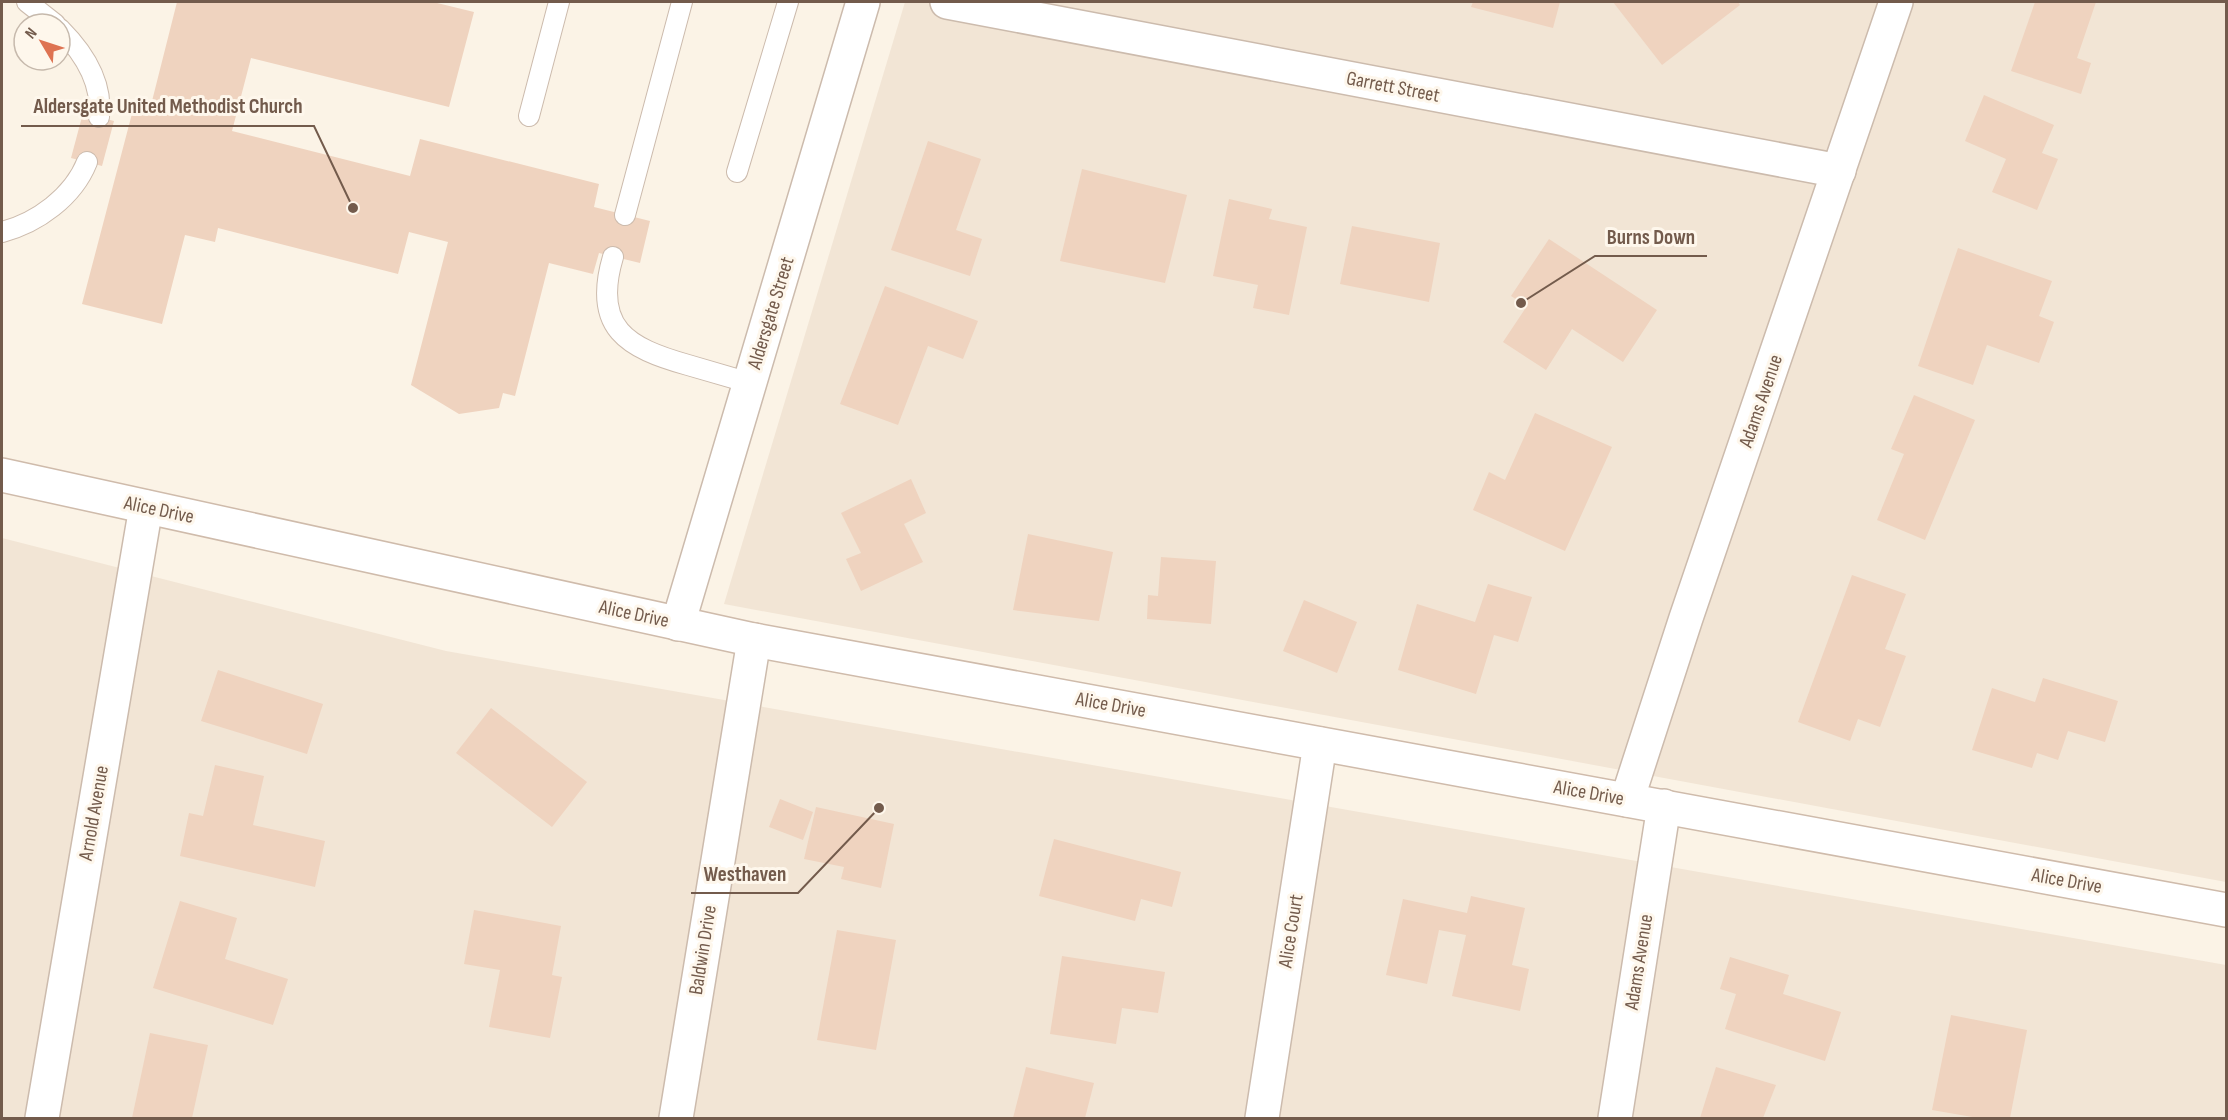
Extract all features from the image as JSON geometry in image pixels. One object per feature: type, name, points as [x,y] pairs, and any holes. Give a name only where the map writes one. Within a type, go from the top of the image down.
[{"type":"street","name":"Aldersgate Street","points":[[678,624],[863,2]]},
{"type":"street","name":"Garrett Street","points":[[946,2],[1839,171]]},
{"type":"street","name":"Adams Avenue","points":[[1627,800],[1896,2]]},
{"type":"street","name":"Alice Drive","points":[[2,475],[754,639],[2226,910]]},
{"type":"street","name":"Arnold Avenue","points":[[42,1119],[146,507]]},
{"type":"street","name":"Baldwin Drive","points":[[676,1119],[754,639]]},
{"type":"street","name":"Alice Court","points":[[1262,1119],[1320,744]]},
{"type":"street","name":"Adams Avenue","points":[[1615,1119],[1664,806]]},
{"type":"lane","points":[[27,2],[40,12]]},
{"type":"lane","points":[[529,116],[559,2]]},
{"type":"lane","points":[[625,215],[682,2]]},
{"type":"lane","points":[[737,172],[788,2]]},
{"type":"lane","points":[[72,43],[83,56],[98,86],[101,105],[99,117]]},
{"type":"lane","points":[[2,232],[35,220],[57,202],[82,173],[87,162]]},
{"type":"lane","points":[[613,257],[607,277],[607,305],[613,321],[624,337],[638,348],[656,356],[750,383]]},
{"type":"shaded area","points":[[905,2],[2226,2],[2226,882],[724,604]]},
{"type":"shaded area","points":[[2,538],[446,651],[2226,965],[2226,1118],[2,1118]]},
{"type":"building","points":[[177,2],[433,2],[474,12],[449,107],[251,58],[232,131],[410,176],[420,139],[599,184],[594,207],[650,221],[640,263],[599,253],[593,274],[549,263],[515,396],[503,393],[499,408],[459,414],[411,385],[448,242],[409,232],[398,274],[218,228],[215,242],[185,235],[162,324],[82,304],[134,106],[150,109]]},
{"type":"building","points":[[1473,2],[1560,2],[1553,28],[1471,7]]},
{"type":"building","points":[[1613,2],[1738,2],[1740,5],[1662,65]]},
{"type":"building","points":[[2035,2],[2096,2],[2077,58],[2091,63],[2081,94],[2011,71]]},
{"type":"building","points":[[1984,95],[2054,125],[2042,153],[2058,159],[2037,210],[1992,192],[2006,159],[1965,141]]},
{"type":"building","points":[[83,113],[114,121],[102,166],[71,158]]},
{"type":"building","points":[[928,141],[981,159],[956,230],[982,239],[970,276],[891,250]]},
{"type":"building","points":[[1082,169],[1187,195],[1165,283],[1060,261]]},
{"type":"building","points":[[1229,199],[1272,209],[1269,219],[1307,227],[1289,315],[1253,308],[1258,285],[1213,276]]},
{"type":"building","points":[[1352,226],[1440,243],[1429,302],[1340,284]]},
{"type":"building","points":[[1549,239],[1657,310],[1623,362],[1572,329],[1546,370],[1503,342],[1527,306],[1511,296]]},
{"type":"building","points":[[1958,248],[2052,281],[2039,316],[2054,322],[2039,363],[1987,345],[1973,385],[1918,366]]},
{"type":"building","points":[[885,286],[978,321],[963,359],[928,346],[898,425],[840,404]]},
{"type":"building","points":[[1914,395],[1975,420],[1925,540],[1877,520],[1904,454],[1891,449]]},
{"type":"building","points":[[1535,413],[1612,447],[1565,551],[1473,510],[1489,472],[1505,480]]},
{"type":"building","points":[[911,479],[926,513],[904,524],[923,562],[861,591],[846,559],[861,553],[841,513]]},
{"type":"building","points":[[1028,534],[1113,552],[1099,621],[1013,610]]},
{"type":"building","points":[[1161,557],[1216,561],[1211,624],[1147,619],[1148,595],[1158,596]]},
{"type":"building","points":[[1852,575],[1906,594],[1885,649],[1906,656],[1880,727],[1858,719],[1850,741],[1798,722]]},
{"type":"building","points":[[1488,584],[1532,597],[1518,642],[1494,635],[1476,694],[1398,670],[1417,604],[1475,622]]},
{"type":"building","points":[[1304,600],[1357,622],[1337,673],[1283,651]]},
{"type":"building","points":[[218,670],[323,704],[307,754],[201,721]]},
{"type":"building","points":[[2043,678],[2118,701],[2105,742],[2068,731],[2058,760],[2037,753],[2032,768],[1972,750],[1992,688],[2035,702]]},
{"type":"building","points":[[491,708],[587,782],[552,827],[456,753]]},
{"type":"building","points":[[215,765],[264,776],[253,825],[325,841],[315,887],[180,856],[189,813],[203,816]]},
{"type":"building","points":[[780,799],[813,812],[803,840],[769,827]]},
{"type":"building","points":[[816,807],[894,824],[881,888],[841,879],[844,867],[804,859]]},
{"type":"building","points":[[1054,839],[1181,872],[1172,907],[1141,899],[1135,921],[1039,896]]},
{"type":"building","points":[[1471,896],[1525,908],[1512,965],[1529,969],[1520,1011],[1452,996],[1466,935],[1439,930],[1427,984],[1386,975],[1403,899],[1467,913]]},
{"type":"building","points":[[180,901],[237,918],[225,959],[288,979],[273,1025],[153,988]]},
{"type":"building","points":[[474,910],[561,926],[552,975],[562,977],[550,1038],[489,1027],[500,970],[464,964]]},
{"type":"building","points":[[837,930],[896,940],[876,1050],[817,1040]]},
{"type":"building","points":[[1062,956],[1165,972],[1158,1013],[1122,1008],[1116,1044],[1050,1034]]},
{"type":"building","points":[[1730,957],[1789,975],[1783,994],[1841,1012],[1825,1061],[1725,1029],[1736,994],[1720,989]]},
{"type":"building","points":[[1951,1015],[2027,1030],[2010,1118],[1978,1118],[1932,1110]]},
{"type":"building","points":[[150,1033],[208,1045],[192,1118],[132,1118]]},
{"type":"building","points":[[1026,1067],[1094,1083],[1085,1118],[1013,1118]]},
{"type":"building","points":[[1716,1067],[1776,1085],[1763,1118],[1700,1118]]},
{"type":"place","name":"Aldersgate United Methodist Church","points":[[353,208]]},
{"type":"place","name":"Burns Down","points":[[1521,303]]},
{"type":"place","name":"Westhaven","points":[[879,808]]}]
